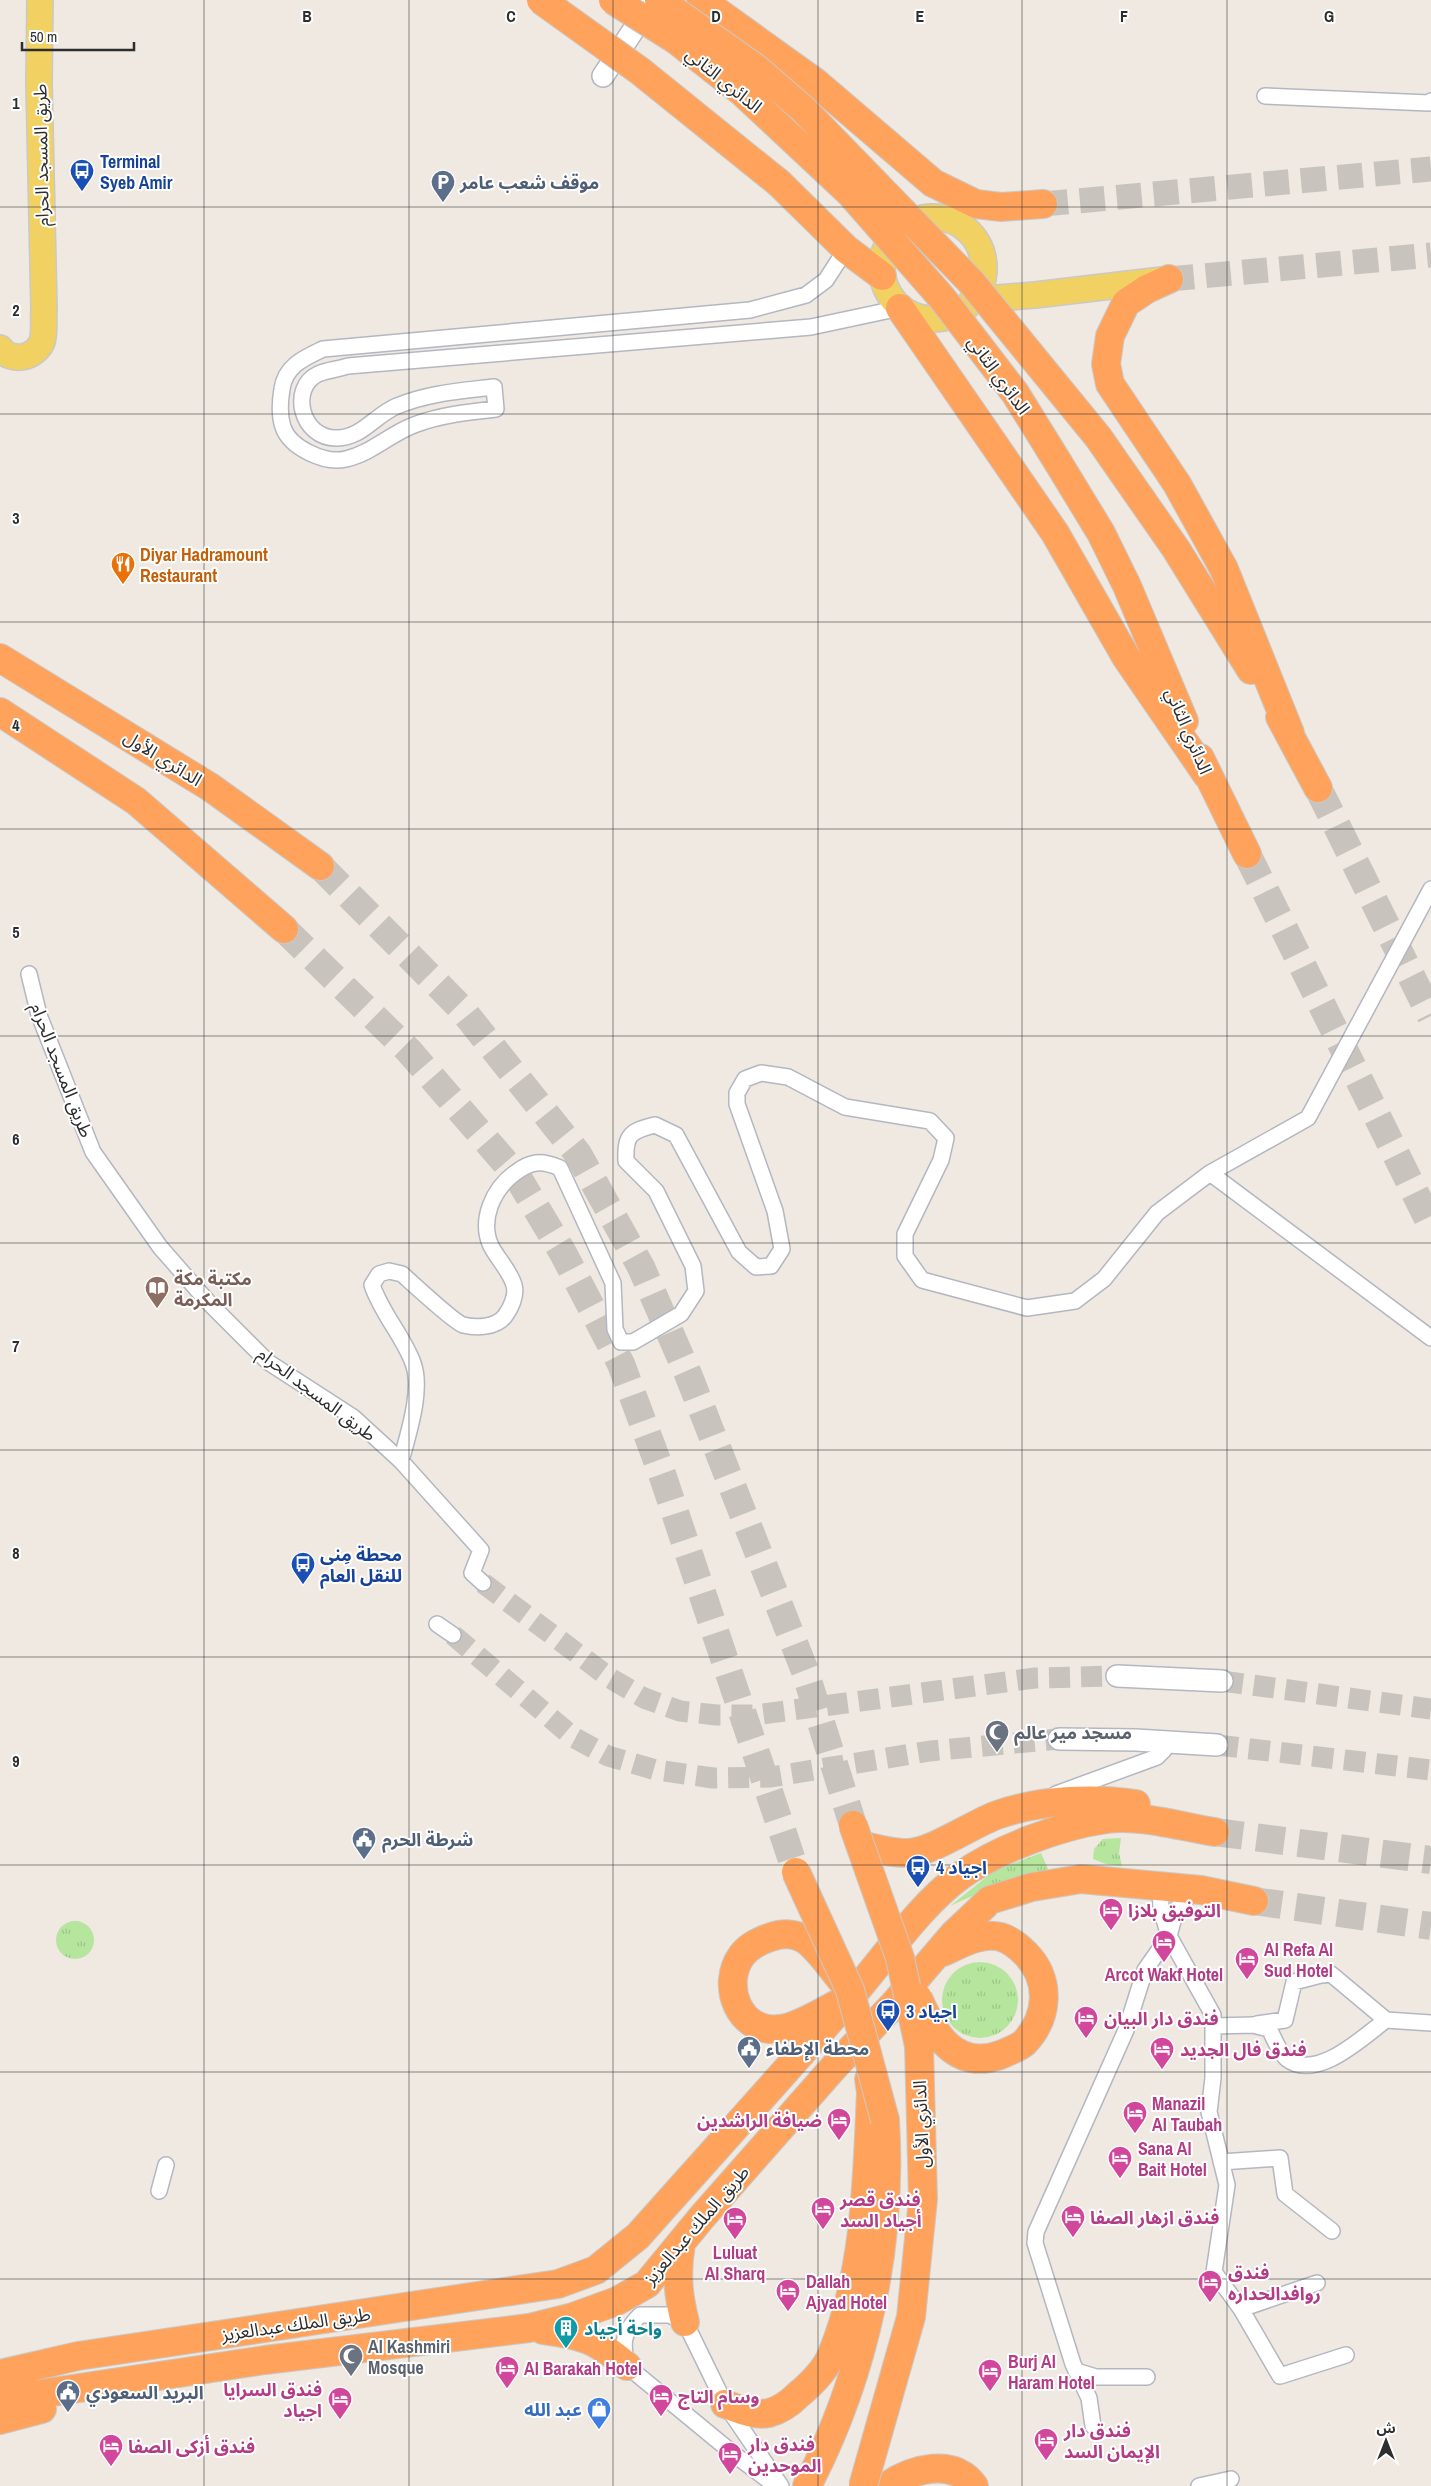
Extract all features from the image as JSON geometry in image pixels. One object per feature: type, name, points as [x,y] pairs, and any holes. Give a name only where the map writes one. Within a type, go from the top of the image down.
[{"type":"highway","points":[[541,0],[640,71],[779,183],[846,249],[882,276]]},
{"type":"highway","name":"الدائري الثاني","points":[[613,0],[676,40],[742,92],[850,193],[942,298],[1015,393],[1101,533],[1208,775],[1247,854]]},
{"type":"highway","name":"الدائري الثاني","points":[[659,0],[757,69],[803,110],[972,283],[1098,437],[1176,549],[1290,733],[1318,788]]},
{"type":"highway","points":[[701,0],[752,35],[867,124],[933,183],[976,204],[1001,207],[1042,204]]},
{"type":"highway","points":[[1169,279],[1147,289],[1126,303],[1110,336],[1106,364],[1110,384],[1177,484],[1224,569],[1290,733]]},
{"type":"highway","points":[[900,308],[1055,534],[1126,657],[1208,775]]},
{"type":"highway","name":"الدائري الأول","points":[[0,658],[210,786],[320,866]]},
{"type":"highway","points":[[0,712],[136,801],[284,929]]},
{"type":"highway","name":"طريق الملك عبدالعزيز","points":[[0,2374],[78,2356],[558,2284],[596,2270],[638,2236],[851,1992],[925,1909],[958,1877],[984,1860],[1078,1824],[1109,1818],[1146,1821],[1215,1832],[1187,1811],[1129,1803],[1080,1800],[1035,1806]]},
{"type":"highway","name":"الدائري الأول","points":[[863,2486],[911,2317],[923,2199],[919,2046],[900,1958],[857,1835],[886,1851],[908,1854],[934,1845],[990,1818],[1035,1806]]},
{"type":"highway","name":"الدائري الأول","points":[[796,1872],[851,1992],[866,2050],[887,2168],[886,2210],[872,2300],[856,2366],[830,2442],[808,2486]]},
{"type":"highway","name":"طريق الملك عبدالعزيز","points":[[0,2400],[265,2360],[529,2328],[574,2317],[617,2302],[647,2284],[835,2066],[894,2004],[933,1957],[990,1900],[1032,1887],[1080,1879],[1201,1890],[1254,1901]]},
{"type":"highway","points":[[777,1934],[794,1934],[804,1939],[813,1948],[851,1992],[829,2008],[781,2029],[761,2028],[746,2020],[735,2003],[733,1987],[734,1969],[743,1954],[755,1942],[777,1934]]},
{"type":"highway","points":[[900,1958],[926,2018],[943,2044],[965,2057],[989,2059],[1023,2043],[1035,2026],[1044,2003],[1043,1978],[1035,1964],[1019,1947],[1001,1937],[973,1938],[933,1957]]},
{"type":"highway","points":[[725,2404],[749,2412],[769,2412],[790,2403],[808,2386],[831,2356],[854,2279],[877,2114]]},
{"type":"highway","points":[[676,2194],[702,2218]]},
{"type":"highway","points":[[680,2244],[677,2268],[678,2296],[685,2322]]},
{"type":"highway","points":[[529,2328],[578,2334],[603,2346],[627,2366]]},
{"type":"highway","points":[[0,2361],[78,2356]]},
{"type":"highway","points":[[0,2420],[147,2378]]},
{"type":"highway","points":[[890,2484],[920,2470],[938,2469],[952,2470],[969,2479],[974,2486]]},
{"type":"main road","name":"طريق المسجد الحرام","points":[[8,353],[30,356],[42,342],[44,310],[39,83],[40,0]]},
{"type":"main road","points":[[603,76],[654,0]]},
{"type":"main road","points":[[954,220],[972,235],[984,255],[985,271],[981,287],[974,300],[961,311],[947,318],[922,318],[900,308],[885,288],[882,276],[882,260],[886,245],[895,232],[908,222],[923,217],[938,216],[954,220],[1042,204]]},
{"type":"main road","points":[[974,300],[1035,295],[1169,279]]},
{"type":"main road","points":[[1117,1676],[1222,1681]]},
{"type":"main road","points":[[1059,1739],[1165,1741],[1217,1745]]},
{"type":"street","points":[[1265,96],[1429,104],[1431,101]]},
{"type":"street","points":[[846,249],[826,280],[806,295],[750,310],[323,349],[295,363],[283,382],[280,403],[283,428],[298,447],[324,458],[345,460],[370,451],[412,426],[447,415],[496,409],[494,387],[427,395],[394,407],[354,436],[337,438],[320,436],[306,422],[302,405],[305,386],[318,374],[348,366],[811,327],[900,308]]},
{"type":"street","points":[[401,1461],[413,1412],[416,1381],[413,1364],[379,1303],[372,1285],[379,1274],[389,1271],[402,1274],[462,1324],[485,1327],[501,1322],[512,1306],[515,1286],[490,1244],[486,1226],[489,1207],[504,1181],[527,1164],[544,1161],[560,1168],[613,1282],[615,1329],[621,1342],[633,1342],[681,1314],[696,1291],[693,1266],[656,1191],[626,1161],[626,1143],[635,1130],[655,1125],[676,1135],[739,1252],[756,1267],[771,1266],[782,1249],[775,1211],[737,1104],[737,1093],[745,1079],[760,1073],[788,1077],[845,1107],[930,1121],[946,1138],[941,1160],[905,1234],[905,1256],[922,1280],[1027,1308],[1075,1302],[1104,1279],[1157,1213],[1210,1174],[1308,1118],[1431,889]]},
{"type":"street","name":"طريق المسجد الحرام","points":[[28,974],[39,1015],[93,1152],[160,1247],[209,1303],[268,1362],[353,1417],[401,1461],[481,1550],[477,1578]]},
{"type":"street","points":[[1210,1174],[1431,1338]]},
{"type":"street","points":[[438,1624],[453,1635]]},
{"type":"street","points":[[1035,1806],[1061,1791],[1157,1757],[1164,1750],[1165,1741]]},
{"type":"street","points":[[1160,1885],[1162,1909],[1169,1936],[1213,2015],[1213,2078],[1209,2112],[1227,2185],[1214,2272],[1241,2309],[1280,2376],[1346,2354]]},
{"type":"street","points":[[1093,2426],[1089,2398],[1076,2371],[1035,2243],[1036,2232],[1126,2030],[1145,1970],[1169,1936],[1176,1910],[1186,1898],[1201,1890]]},
{"type":"street","points":[[1214,2026],[1253,2025],[1285,2020],[1294,1982],[1331,1974],[1386,2020],[1431,2023]]},
{"type":"street","points":[[1253,2025],[1269,2029],[1286,2059],[1299,2065],[1324,2062],[1349,2051],[1386,2020]]},
{"type":"street","points":[[1222,2162],[1280,2158],[1285,2194],[1332,2231]]},
{"type":"street","points":[[159,2191],[166,2165]]},
{"type":"street","points":[[1241,2309],[1317,2282]]},
{"type":"street","points":[[776,2486],[735,2455],[627,2366],[622,2344],[629,2326],[640,2315],[669,2315],[685,2322],[725,2404],[781,2486]]},
{"type":"street","points":[[1076,2371],[1096,2377],[1147,2377]]},
{"type":"street","points":[[1199,2486],[1231,2479]]},
{"type":"green space","points":[[1121,1838],[1119,1853],[1122,1866],[1106,1864],[1093,1859],[1094,1849],[1103,1839]]},
{"type":"green space","points":[[1041,1853],[1049,1871],[999,1884],[950,1906],[994,1871]]},
{"type":"green space","points":[[75,1921],[82,1922],[88,1927],[93,1933],[93,1947],[88,1953],[82,1958],[75,1959],[68,1958],[62,1953],[57,1947],[56,1940],[57,1933],[62,1927],[68,1922]]},
{"type":"green space","points":[[973,1962],[987,1962],[1001,1968],[1012,1979],[1018,1993],[1015,2015],[1007,2027],[987,2038],[973,2038],[959,2032],[948,2021],[942,2007],[942,1993],[948,1979],[959,1968]]},
{"type":"tunnel","points":[[1043,204],[1431,169]]},
{"type":"tunnel","points":[[1169,279],[1431,255]]},
{"type":"tunnel","points":[[1318,788],[1431,1016]]},
{"type":"tunnel","points":[[1247,854],[1431,1225]]},
{"type":"tunnel","points":[[320,866],[460,1007],[578,1154],[641,1267],[688,1374],[805,1671],[853,1825]]},
{"type":"tunnel","points":[[284,929],[409,1051],[517,1176],[563,1253],[621,1364],[662,1474],[796,1872]]},
{"type":"tunnel","points":[[483,1583],[610,1678],[644,1698],[680,1711],[716,1715],[755,1715],[1035,1678],[1117,1676]]},
{"type":"tunnel","points":[[453,1635],[573,1737],[608,1756],[656,1770],[713,1778],[771,1777],[930,1751],[1059,1739]]},
{"type":"tunnel","points":[[1222,1681],[1431,1709]]},
{"type":"tunnel","points":[[1217,1745],[1431,1770]]},
{"type":"tunnel","points":[[1215,1832],[1431,1860]]},
{"type":"tunnel","points":[[1254,1901],[1431,1926]]},
{"type":"place","name":"Terminal Syeb Amir","points":[[82,192]]},
{"type":"place","name":"موقف شعب عامر","points":[[443,203]]},
{"type":"place","name":"Diyar Hadramount Restaurant","points":[[123,585]]},
{"type":"place","name":"مكتبة مكة المكرمة","points":[[157,1309]]},
{"type":"place","name":"محطة مِنى للنقل العام","points":[[303,1585]]},
{"type":"place","name":"مسجد مير عالم","points":[[997,1753]]},
{"type":"place","name":"شرطة الحرم","points":[[364,1860]]},
{"type":"place","name":"اجياد 4","points":[[918,1888]]},
{"type":"place","name":"التوفيق بلازا","points":[[1111,1931]]},
{"type":"place","name":"Arcot Wakf Hotel","points":[[1164,1963]]},
{"type":"place","name":"Al Refa Al Sud Hotel","points":[[1247,1980]]},
{"type":"place","name":"اجياد 3","points":[[888,2032]]},
{"type":"place","name":"فندق دار البيان","points":[[1086,2039]]},
{"type":"place","name":"محطة الإطفاء","points":[[749,2069]]},
{"type":"place","name":"فندق فال الجديد","points":[[1162,2070]]},
{"type":"place","name":"Manazil Al Taubah","points":[[1135,2134]]},
{"type":"place","name":"ضيافة الراشدين","points":[[839,2141]]},
{"type":"place","name":"Sana Al Bait Hotel","points":[[1120,2179]]},
{"type":"place","name":"فندق قصر أجياد السد","points":[[823,2230]]},
{"type":"place","name":"فندق ازهار الصفا","points":[[1073,2238]]},
{"type":"place","name":"Luluat Al Sharq","points":[[735,2240]]},
{"type":"place","name":"فندق روافدالحدارہ","points":[[1210,2303]]},
{"type":"place","name":"Dallah Ajyad Hotel","points":[[788,2312]]},
{"type":"place","name":"واحة أجياد","points":[[566,2349]]},
{"type":"place","name":"Al Kashmiri Mosque","points":[[351,2377]]},
{"type":"place","name":"Al Barakah Hotel","points":[[507,2389]]},
{"type":"place","name":"Burj Al Haram Hotel","points":[[990,2392]]},
{"type":"place","name":"البريد السعودي","points":[[68,2413]]},
{"type":"place","name":"وسام التاج","points":[[661,2417]]},
{"type":"place","name":"فندق السرايا اجياد","points":[[340,2420]]},
{"type":"place","name":"عبد الله","points":[[599,2430]]},
{"type":"place","name":"فندق دار الإيمان السد","points":[[1046,2461]]},
{"type":"place","name":"فندق أزكى الصفا","points":[[111,2467]]},
{"type":"place","name":"فندق دار الموحدین","points":[[730,2475]]}]
